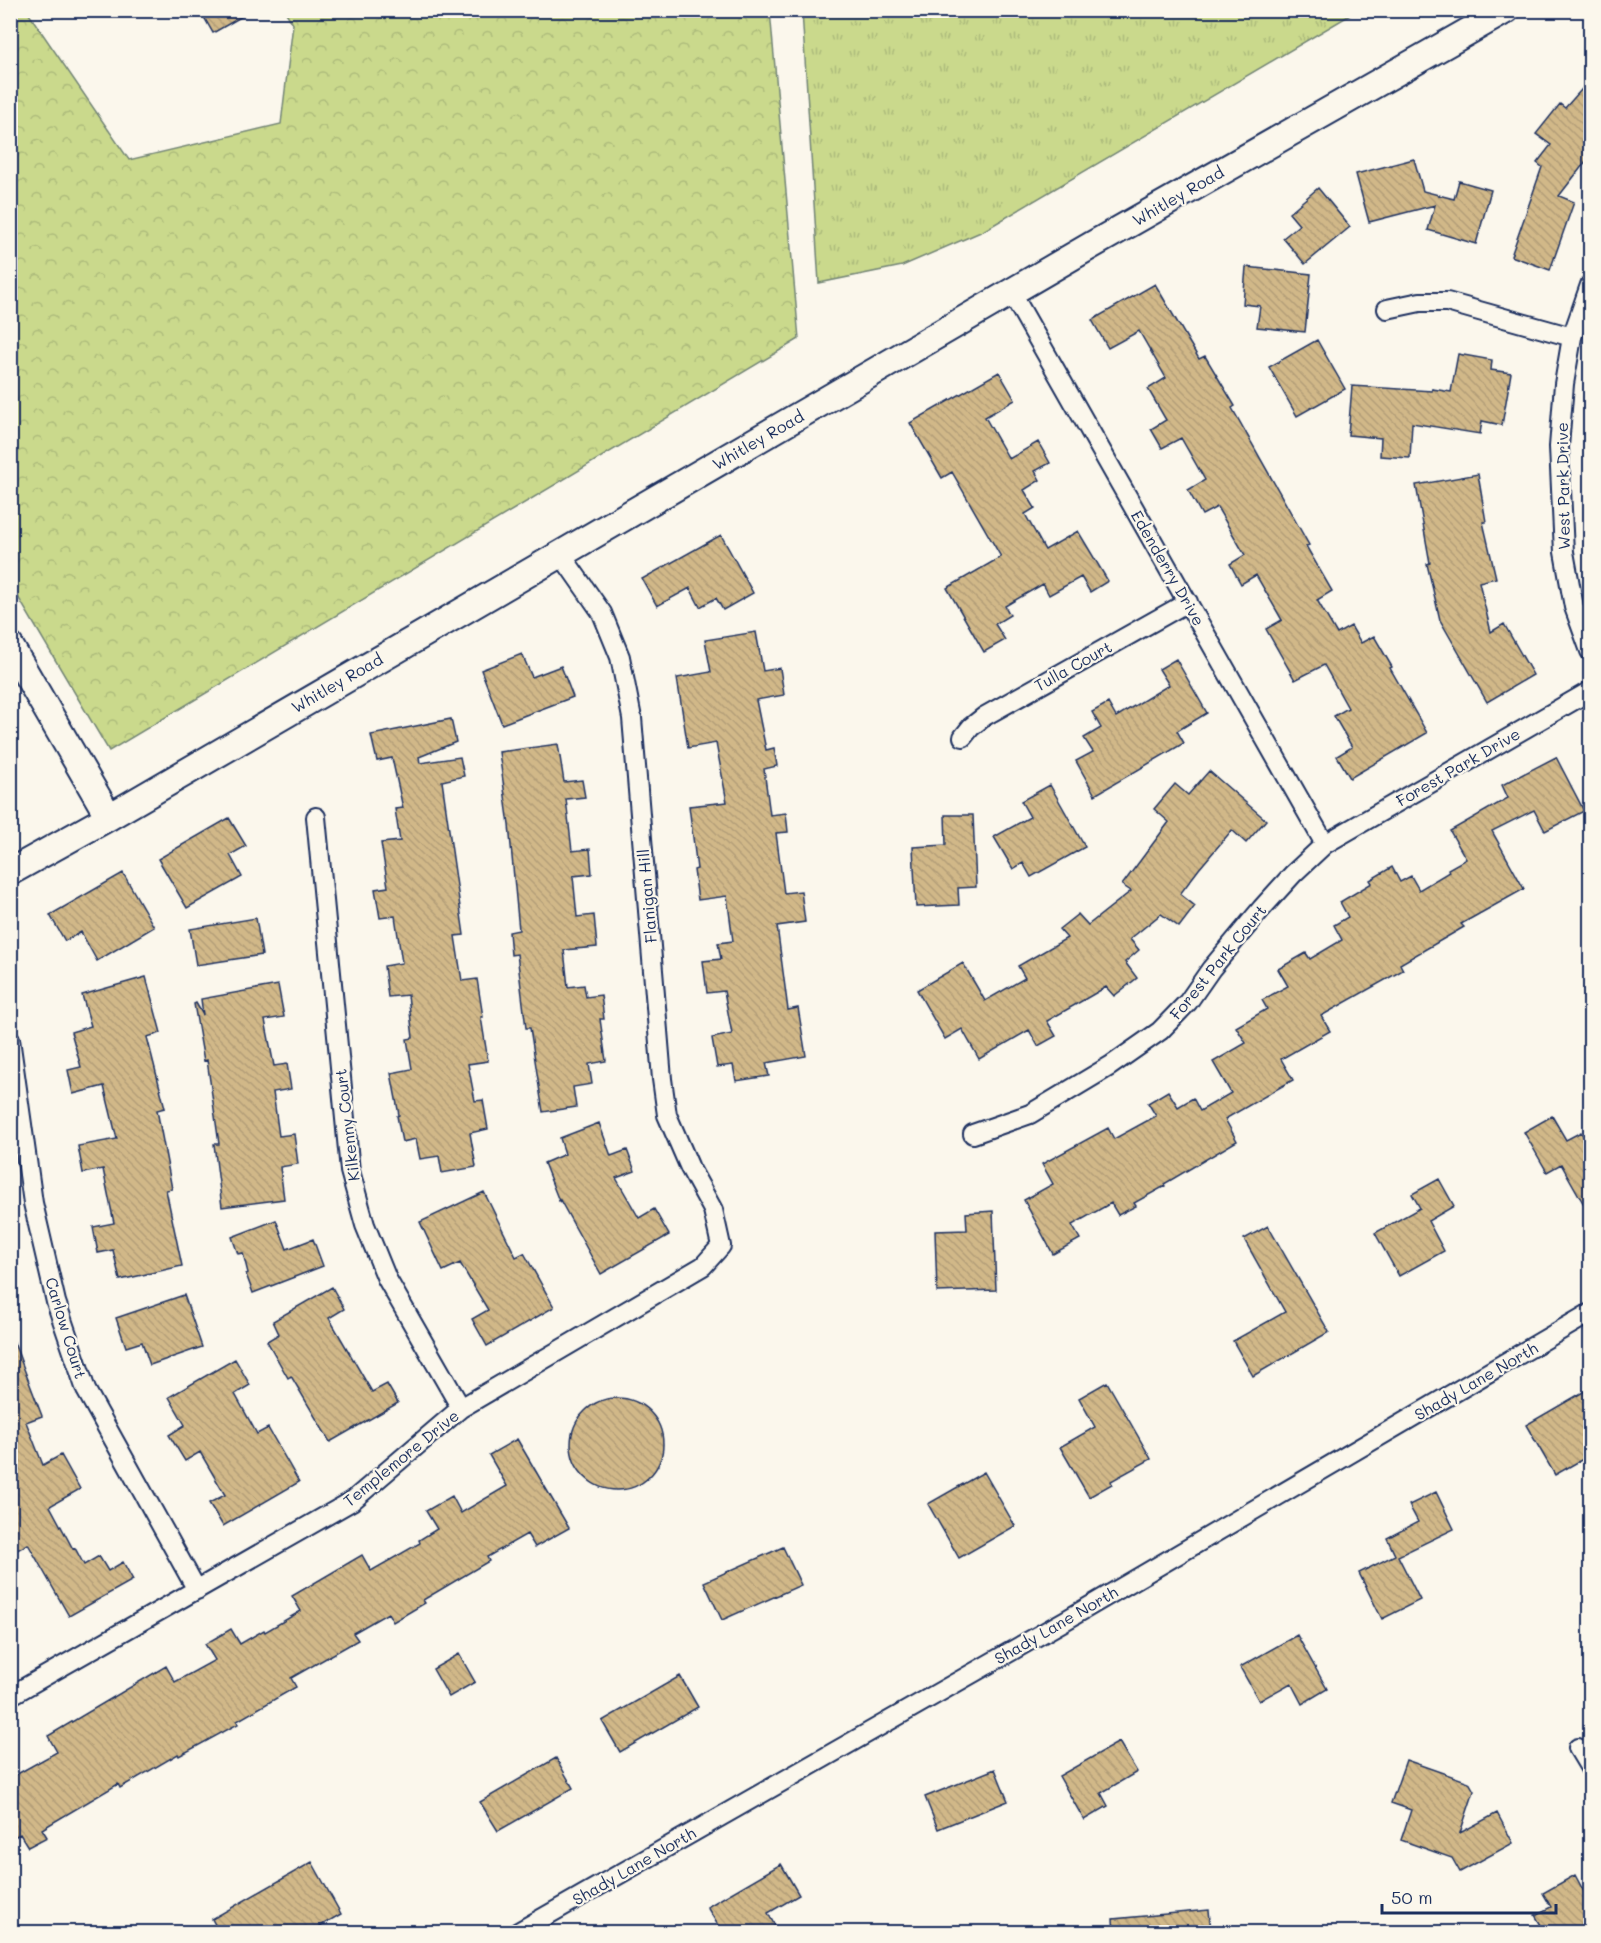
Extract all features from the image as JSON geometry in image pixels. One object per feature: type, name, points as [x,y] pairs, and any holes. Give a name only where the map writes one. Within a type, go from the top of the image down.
[{"type":"street","name":"Whitley Road","points":[[10,872],[109,817],[1011,292],[1506,10]]},
{"type":"street","name":"West Park Drive","points":[[1590,285],[1572,338],[1564,384],[1559,447],[1564,552],[1574,607],[1590,651]]},
{"type":"street","name":"Edenderry Drive","points":[[1011,292],[1325,844]]},
{"type":"street","points":[[1388,309],[1420,302],[1447,302],[1572,338]]},
{"type":"street","name":"Flanigan Hill","points":[[560,553],[602,613],[620,657],[632,718],[662,1079],[667,1115],[690,1168],[713,1210],[721,1246]]},
{"type":"street","name":"Tulla Court","points":[[963,737],[985,716],[1188,602]]},
{"type":"street","points":[[10,646],[109,817]]},
{"type":"street","name":"Forest Park Drive","points":[[1325,844],[1590,691]]},
{"type":"street","name":"Kilkenny Court","points":[[315,817],[350,1171],[365,1225],[387,1279],[461,1408]]},
{"type":"street","name":"Forest Park Court","points":[[973,1134],[1029,1114],[1110,1066],[1160,1031],[1188,1002],[1262,908],[1325,844]]},
{"type":"street","name":"Carlow Court","points":[[10,1039],[33,1203],[56,1302],[86,1390],[196,1590]]},
{"type":"street","name":"Templemore Drive","points":[[10,1696],[352,1501],[461,1408],[703,1266],[721,1246]]},
{"type":"street","name":"Shady Lane North","points":[[518,1932],[1066,1620],[1590,1313]]},
{"type":"street","points":[[1578,1748],[1590,1768]]},
{"type":"green space","points":[[802,10],[1357,11],[983,231],[902,266],[819,283]]},
{"type":"green space","points":[[10,11],[27,11],[129,160],[281,124],[293,24],[285,11],[770,11],[799,339],[109,751],[11,585]]},
{"type":"building","points":[[200,10],[253,10],[213,33]]},
{"type":"building","points":[[1590,80],[1590,156],[1559,196],[1574,202],[1550,270],[1511,256],[1542,167],[1537,163],[1551,145],[1536,134],[1560,104],[1565,108]]},
{"type":"building","points":[[1414,159],[1423,191],[1454,199],[1459,181],[1491,190],[1476,244],[1428,230],[1435,205],[1369,222],[1356,174]]},
{"type":"building","points":[[1318,188],[1350,227],[1305,264],[1283,238],[1299,225],[1289,213]]},
{"type":"building","points":[[1246,267],[1311,274],[1305,332],[1257,327],[1260,306],[1243,304]]},
{"type":"building","points":[[1155,284],[1199,359],[1205,356],[1235,406],[1232,408],[1309,545],[1306,546],[1332,591],[1317,600],[1337,634],[1351,626],[1361,643],[1374,636],[1427,733],[1350,778],[1337,756],[1352,747],[1334,716],[1348,708],[1324,665],[1295,680],[1266,629],[1282,620],[1256,575],[1241,584],[1230,564],[1245,555],[1217,507],[1202,515],[1188,490],[1205,480],[1181,438],[1162,448],[1151,429],[1166,420],[1148,389],[1166,378],[1139,331],[1108,348],[1092,320]]},
{"type":"building","points":[[1317,340],[1345,389],[1297,416],[1269,367]]},
{"type":"building","points":[[1458,354],[1492,360],[1491,370],[1511,373],[1502,425],[1482,421],[1480,434],[1412,423],[1410,458],[1380,456],[1381,438],[1348,435],[1352,386],[1432,391],[1432,389],[1451,392]]},
{"type":"building","points":[[999,372],[1015,400],[985,417],[1009,459],[1038,442],[1050,463],[1035,471],[1040,480],[1024,490],[1035,508],[1025,514],[1045,550],[1078,531],[1108,581],[1090,592],[1081,577],[1049,595],[1043,584],[1005,606],[1010,615],[995,624],[1005,640],[984,652],[947,588],[1001,557],[952,472],[942,478],[910,423]]},
{"type":"building","points":[[1478,474],[1486,522],[1483,522],[1496,578],[1479,582],[1491,632],[1504,624],[1533,675],[1487,702],[1440,620],[1427,564],[1430,563],[1416,485]]},
{"type":"building","points":[[721,535],[753,593],[723,610],[716,598],[700,607],[690,588],[657,606],[642,579]]},
{"type":"building","points":[[756,632],[763,671],[780,668],[784,695],[756,700],[766,750],[774,748],[777,766],[764,769],[770,815],[786,813],[788,832],[776,833],[784,893],[801,891],[805,922],[777,926],[788,1010],[798,1008],[806,1056],[766,1063],[769,1076],[736,1081],[733,1065],[717,1067],[712,1038],[732,1034],[724,991],[707,993],[703,961],[721,959],[718,943],[733,941],[727,896],[698,900],[694,870],[697,869],[689,806],[727,802],[716,743],[688,748],[677,678],[711,672],[705,640]]},
{"type":"building","points":[[522,654],[532,677],[561,666],[573,697],[502,724],[481,670]]},
{"type":"building","points":[[1176,659],[1207,713],[1177,731],[1184,743],[1095,795],[1076,761],[1093,752],[1084,738],[1101,728],[1092,712],[1108,703],[1116,717],[1169,685],[1159,669]]},
{"type":"building","points":[[451,719],[456,742],[419,757],[420,763],[460,757],[464,776],[442,781],[464,935],[455,936],[462,981],[477,979],[488,1061],[468,1064],[475,1101],[483,1100],[488,1129],[470,1133],[476,1167],[442,1173],[439,1156],[420,1159],[416,1139],[402,1142],[397,1116],[399,1115],[391,1073],[412,1069],[407,1039],[413,1038],[408,995],[388,997],[384,966],[402,963],[395,916],[380,918],[375,889],[388,887],[381,843],[400,841],[395,809],[403,808],[392,758],[377,761],[371,735]]},
{"type":"building","points":[[558,744],[564,782],[582,780],[585,797],[566,799],[572,851],[590,849],[592,874],[573,876],[577,917],[594,915],[597,947],[564,950],[568,987],[584,985],[586,997],[601,995],[604,1019],[600,1019],[606,1061],[589,1064],[592,1084],[573,1087],[576,1107],[543,1112],[530,1028],[526,1028],[517,954],[511,955],[509,932],[519,930],[499,752]]},
{"type":"building","points":[[1556,757],[1584,811],[1545,831],[1534,810],[1492,831],[1524,889],[1461,924],[1464,927],[1400,964],[1403,970],[1321,1016],[1330,1031],[1281,1059],[1293,1080],[1225,1119],[1237,1141],[1134,1203],[1136,1206],[1118,1215],[1111,1203],[1072,1225],[1080,1239],[1053,1254],[1024,1200],[1053,1184],[1042,1164],[1108,1128],[1114,1139],[1156,1116],[1148,1103],[1168,1091],[1178,1107],[1193,1098],[1200,1111],[1231,1093],[1213,1062],[1246,1043],[1236,1027],[1267,1009],[1262,1000],[1288,986],[1278,969],[1306,953],[1310,959],[1342,940],[1334,925],[1348,917],[1340,902],[1372,883],[1370,880],[1392,867],[1400,882],[1411,876],[1419,890],[1449,872],[1448,869],[1466,859],[1450,831],[1508,798],[1502,785]]},
{"type":"building","points":[[1209,771],[1266,820],[1246,843],[1232,830],[1199,869],[1180,894],[1195,906],[1179,927],[1161,914],[1130,939],[1139,950],[1125,962],[1137,978],[1114,996],[1106,987],[1047,1021],[1056,1036],[1038,1046],[1029,1030],[979,1059],[962,1029],[945,1039],[917,990],[963,963],[985,1001],[1025,978],[1018,966],[1067,938],[1059,929],[1078,914],[1088,925],[1131,891],[1122,885],[1169,822],[1154,809],[1175,784],[1188,795]]},
{"type":"building","points":[[1050,785],[1085,847],[1031,877],[1023,863],[1013,869],[994,837],[1030,817],[1021,801]]},
{"type":"building","points":[[945,815],[973,815],[976,887],[958,888],[959,905],[916,907],[913,847],[946,845]]},
{"type":"building","points":[[229,818],[246,846],[230,855],[242,877],[187,908],[158,859]]},
{"type":"building","points":[[123,873],[154,927],[97,961],[81,932],[65,941],[50,915]]},
{"type":"building","points":[[256,918],[262,955],[196,965],[190,929]]},
{"type":"building","points":[[146,977],[161,1033],[147,1037],[165,1108],[157,1110],[172,1189],[166,1190],[182,1266],[120,1280],[113,1250],[98,1253],[93,1227],[114,1223],[103,1169],[83,1173],[78,1146],[117,1139],[104,1086],[73,1094],[68,1070],[81,1067],[71,1032],[91,1026],[82,995]]},
{"type":"building","points":[[278,985],[284,1017],[265,1020],[274,1066],[287,1064],[291,1089],[273,1092],[279,1136],[294,1134],[298,1164],[280,1167],[284,1199],[222,1207],[214,1144],[219,1144],[207,1060],[204,1061],[194,1004],[196,1003],[203,1015],[201,999]]},
{"type":"building","points":[[1552,1116],[1566,1140],[1581,1132],[1590,1148],[1590,1215],[1561,1164],[1547,1172],[1524,1132]]},
{"type":"building","points":[[599,1123],[611,1156],[627,1150],[635,1171],[616,1178],[639,1218],[654,1209],[669,1235],[601,1274],[559,1201],[544,1163],[565,1154],[560,1138]]},
{"type":"building","points":[[1439,1179],[1454,1206],[1428,1221],[1444,1251],[1399,1276],[1375,1233],[1420,1208],[1412,1194]]},
{"type":"building","points":[[484,1192],[516,1257],[524,1253],[554,1307],[487,1346],[472,1319],[488,1310],[460,1263],[443,1271],[420,1222]]},
{"type":"building","points":[[993,1211],[996,1290],[937,1292],[935,1231],[967,1230],[966,1213]]},
{"type":"building","points":[[276,1220],[287,1249],[313,1239],[323,1266],[253,1293],[246,1274],[248,1273],[243,1253],[238,1254],[232,1237]]},
{"type":"building","points":[[1268,1226],[1329,1332],[1253,1376],[1233,1341],[1285,1312],[1244,1239]]},
{"type":"building","points":[[332,1287],[344,1309],[329,1318],[372,1392],[387,1384],[398,1403],[330,1442],[291,1376],[288,1378],[267,1341],[279,1334],[273,1321]]},
{"type":"building","points":[[184,1295],[202,1347],[150,1365],[142,1342],[126,1347],[116,1318]]},
{"type":"building","points":[[10,1340],[13,1340],[42,1416],[26,1422],[43,1465],[61,1455],[80,1489],[50,1506],[84,1565],[99,1556],[108,1571],[123,1562],[133,1580],[69,1616],[28,1544],[10,1554]]},
{"type":"building","points":[[235,1359],[250,1385],[235,1394],[257,1434],[268,1428],[299,1482],[223,1526],[209,1503],[225,1495],[200,1452],[185,1461],[169,1435],[185,1425],[169,1397]]},
{"type":"building","points":[[1107,1382],[1151,1459],[1111,1481],[1112,1484],[1089,1497],[1060,1447],[1095,1427],[1079,1398]]},
{"type":"building","points":[[1590,1388],[1590,1455],[1555,1475],[1526,1425]]},
{"type":"building","points":[[617,1398],[634,1402],[649,1412],[659,1427],[663,1444],[659,1461],[649,1476],[634,1486],[617,1490],[600,1486],[585,1476],[575,1461],[571,1444],[575,1427],[585,1412],[600,1402]]},
{"type":"building","points":[[517,1439],[569,1528],[535,1547],[527,1534],[487,1557],[489,1561],[423,1600],[425,1603],[393,1622],[388,1613],[353,1633],[358,1640],[291,1678],[296,1687],[237,1721],[238,1724],[179,1756],[178,1754],[120,1788],[118,1784],[42,1829],[47,1837],[28,1847],[20,1834],[10,1839],[10,1778],[57,1752],[48,1736],[166,1666],[175,1682],[215,1660],[205,1644],[231,1629],[240,1644],[264,1630],[265,1632],[301,1611],[292,1596],[362,1555],[371,1571],[420,1543],[419,1540],[437,1529],[426,1511],[452,1496],[461,1513],[507,1486],[489,1455]]},
{"type":"building","points":[[984,1472],[1015,1526],[959,1558],[928,1504]]},
{"type":"building","points":[[1436,1492],[1454,1529],[1398,1556],[1420,1600],[1382,1619],[1359,1573],[1395,1555],[1387,1538],[1418,1522],[1409,1505]]},
{"type":"building","points":[[783,1547],[801,1585],[722,1620],[704,1582]]},
{"type":"building","points":[[1297,1635],[1327,1689],[1302,1704],[1291,1683],[1259,1701],[1240,1667]]},
{"type":"building","points":[[459,1654],[475,1682],[449,1697],[433,1669]]},
{"type":"building","points":[[680,1676],[698,1707],[620,1752],[602,1721]]},
{"type":"building","points":[[1119,1742],[1137,1772],[1101,1793],[1108,1806],[1084,1820],[1059,1776]]},
{"type":"building","points":[[556,1758],[573,1788],[498,1831],[480,1802]]},
{"type":"building","points":[[1406,1760],[1469,1782],[1474,1791],[1460,1833],[1497,1813],[1513,1843],[1460,1872],[1452,1858],[1401,1840],[1411,1810],[1391,1803]]},
{"type":"building","points":[[995,1769],[1008,1801],[938,1829],[925,1797]]},
{"type":"building","points":[[312,1862],[341,1914],[310,1932],[219,1932],[212,1919]]},
{"type":"building","points":[[781,1864],[799,1895],[768,1913],[775,1926],[765,1932],[722,1932],[707,1907]]},
{"type":"building","points":[[1575,1875],[1590,1903],[1590,1932],[1545,1932],[1535,1915],[1551,1907],[1543,1893]]},
{"type":"building","points":[[1209,1910],[1211,1932],[1114,1932],[1113,1919]]}]
